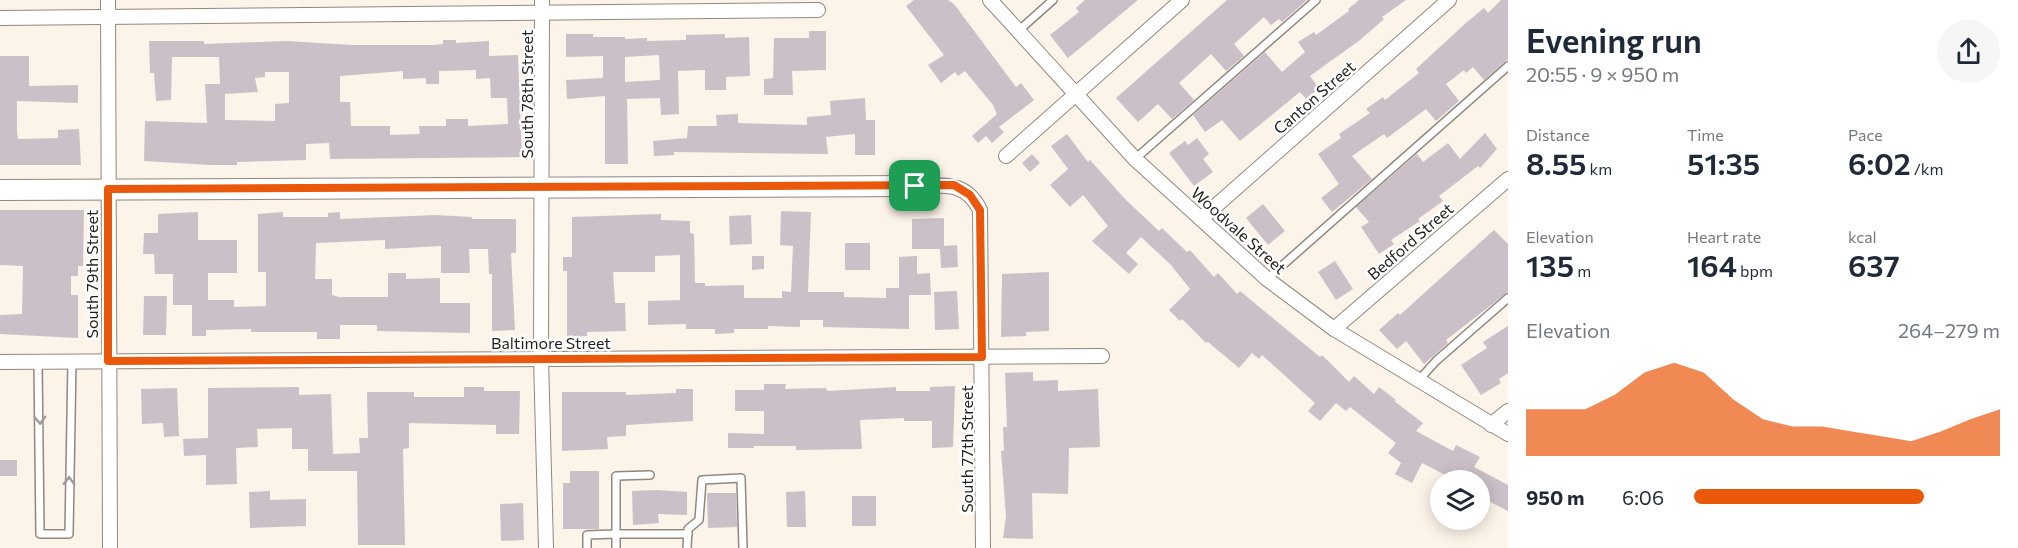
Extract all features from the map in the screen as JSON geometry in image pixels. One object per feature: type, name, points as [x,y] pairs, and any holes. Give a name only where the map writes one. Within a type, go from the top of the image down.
[{"type":"street","name":"South 79th Street","points":[[108,0],[110,548]]},
{"type":"street","name":"Woodvale Street","points":[[990,0],[1073,94],[1135,159],[1267,279],[1334,329],[1508,434]]},
{"type":"street","points":[[1006,156],[1073,94],[1182,0]]},
{"type":"street","name":"Canton Street","points":[[1201,219],[1449,0]]},
{"type":"street","points":[[0,18],[542,6],[818,10]]},
{"type":"street","name":"South 78th Street","points":[[542,6],[541,358],[546,548]]},
{"type":"street","name":"Bedford Street","points":[[1334,329],[1508,179]]},
{"type":"street","name":"South 77th Street","points":[[915,186],[954,185],[970,195],[980,210],[983,548]]},
{"type":"street","points":[[0,190],[915,186]]},
{"type":"street","name":"Baltimore Street","points":[[0,362],[1102,356]]},
{"type":"street","points":[[1491,425],[1508,411]]},
{"type":"lane","points":[[1017,32],[1053,0]]},
{"type":"lane","points":[[1135,159],[1316,0]]},
{"type":"lane","points":[[1267,279],[1508,66]]},
{"type":"lane","points":[[1418,381],[1436,361],[1508,298]]},
{"type":"lane","points":[[38,362],[40,534],[69,534],[72,361]]},
{"type":"lane","points":[[616,548],[616,476],[650,475]]},
{"type":"lane","points":[[687,548],[688,529],[699,520],[702,480],[741,478],[743,548]]},
{"type":"lane","points":[[587,548],[587,535],[688,534]]},
{"type":"building","points":[[914,0],[948,0],[954,4],[1016,87],[1021,83],[1034,100],[999,127],[1004,132],[992,143],[986,136],[978,143],[972,136],[997,114],[993,105],[965,71],[958,76],[955,72],[941,83],[928,65],[944,55],[906,6]]},
{"type":"building","points":[[1085,0],[1138,0],[1068,58],[1050,35],[1079,12],[1076,8]]},
{"type":"building","points":[[1227,0],[1307,0],[1282,22],[1279,19],[1271,25],[1264,17],[1234,44],[1244,56],[1226,71],[1211,54],[1179,83],[1194,100],[1172,119],[1158,104],[1138,122],[1116,98]]},
{"type":"building","points":[[1359,0],[1406,0],[1382,17],[1384,19],[1360,40],[1310,76],[1319,88],[1306,99],[1300,92],[1240,141],[1222,120],[1205,132],[1193,115],[1265,52],[1282,72],[1305,52],[1298,42],[1314,32],[1316,35],[1349,11],[1348,9]]},
{"type":"building","points":[[1501,0],[1508,0],[1508,59],[1484,80],[1473,67],[1466,73],[1464,70],[1446,84],[1459,101],[1436,121],[1426,109],[1387,138],[1384,134],[1352,156],[1372,179],[1332,212],[1321,198],[1339,184],[1318,154],[1341,138],[1339,134],[1370,113],[1366,109],[1383,97],[1385,100],[1419,73],[1416,69],[1467,22],[1484,8],[1488,13]]},
{"type":"building","points":[[809,31],[826,31],[826,70],[792,71],[793,95],[764,95],[764,79],[773,78],[774,38],[809,38]]},
{"type":"building","points":[[566,34],[593,34],[593,37],[625,37],[625,39],[647,38],[647,41],[686,40],[686,35],[725,34],[725,38],[749,37],[750,76],[726,77],[726,90],[705,90],[705,70],[678,71],[679,114],[661,115],[660,98],[627,99],[628,164],[605,164],[605,96],[567,99],[566,80],[603,78],[603,56],[566,57]],"holes":[[[659,55],[660,80],[625,82],[625,57]]]},
{"type":"building","points":[[443,40],[456,40],[456,43],[489,41],[489,56],[518,55],[522,157],[330,159],[329,143],[306,144],[306,160],[237,162],[237,165],[144,161],[145,121],[207,123],[205,84],[220,84],[219,57],[172,57],[171,100],[156,101],[154,73],[150,73],[149,41],[204,41],[204,44],[287,41],[352,45],[443,44]],"holes":[[[476,70],[476,79],[490,78],[491,98],[507,98],[508,124],[468,126],[468,119],[446,119],[446,126],[419,126],[420,134],[390,135],[390,126],[351,126],[350,102],[340,102],[340,76],[403,71],[403,79],[426,78],[426,84],[439,84],[439,71]],[[265,72],[289,72],[289,103],[275,104],[275,121],[225,120],[225,94],[258,92],[255,78],[265,77]]]},
{"type":"building","points":[[0,56],[29,56],[29,86],[78,85],[78,103],[17,101],[17,132],[18,139],[58,138],[58,130],[79,129],[81,165],[0,165]]},
{"type":"building","points":[[865,98],[866,120],[875,120],[875,155],[855,155],[855,134],[826,137],[828,154],[674,152],[674,155],[654,156],[653,141],[687,138],[688,126],[717,126],[716,115],[738,114],[738,123],[807,125],[807,117],[831,115],[830,101]]},
{"type":"building","points":[[1485,133],[1497,149],[1480,168],[1478,166],[1439,196],[1443,201],[1418,219],[1420,221],[1391,240],[1394,244],[1379,254],[1361,227],[1369,222],[1356,207],[1417,154],[1423,162],[1448,143],[1460,159]]},
{"type":"building","points":[[1067,134],[1088,162],[1090,160],[1126,200],[1159,231],[1162,228],[1187,252],[1190,250],[1214,277],[1218,273],[1237,294],[1240,291],[1320,357],[1322,355],[1349,382],[1354,376],[1374,394],[1379,387],[1423,423],[1416,431],[1453,451],[1456,445],[1480,457],[1474,467],[1480,470],[1436,470],[1422,463],[1412,483],[1395,474],[1401,463],[1388,453],[1396,443],[1350,407],[1346,411],[1336,403],[1320,421],[1308,411],[1315,403],[1262,355],[1259,359],[1252,353],[1239,368],[1208,342],[1206,343],[1182,319],[1180,321],[1169,310],[1190,289],[1171,265],[1141,237],[1126,253],[1138,264],[1129,274],[1092,241],[1108,226],[1083,195],[1070,207],[1050,185],[1068,169],[1051,146]]},
{"type":"building","points":[[1197,138],[1209,154],[1203,159],[1213,172],[1194,186],[1169,153],[1185,141],[1188,145]]},
{"type":"building","points":[[1032,154],[1040,163],[1030,172],[1022,163]]},
{"type":"building","points":[[1263,204],[1285,231],[1268,245],[1246,218]]},
{"type":"building","points":[[0,210],[84,210],[83,266],[78,266],[78,276],[71,276],[71,295],[78,295],[78,338],[0,334],[0,315],[22,314],[23,266],[0,265]]},
{"type":"building","points":[[781,211],[811,212],[808,292],[844,292],[844,297],[886,298],[886,288],[899,288],[899,257],[917,256],[917,274],[930,273],[931,295],[909,295],[909,329],[823,327],[823,320],[800,320],[800,327],[768,326],[768,329],[734,329],[734,333],[715,334],[715,329],[686,329],[686,324],[648,325],[648,301],[680,300],[680,255],[655,256],[655,272],[613,272],[615,303],[625,303],[626,331],[587,332],[587,336],[567,337],[567,271],[563,271],[563,257],[572,257],[572,217],[661,214],[661,220],[690,221],[690,233],[694,234],[695,283],[705,283],[705,286],[744,285],[744,298],[782,298],[782,291],[791,292],[793,246],[780,245]]},
{"type":"building","points":[[198,212],[198,240],[237,240],[237,273],[208,273],[208,300],[234,300],[234,307],[266,306],[266,272],[258,272],[258,214],[283,212],[283,217],[328,217],[328,213],[340,212],[340,219],[435,215],[472,217],[472,219],[516,219],[516,253],[511,253],[515,330],[492,331],[492,274],[489,274],[488,249],[469,249],[470,273],[441,273],[441,246],[385,249],[385,240],[316,243],[315,279],[332,279],[332,295],[339,297],[388,297],[388,273],[406,273],[406,279],[440,278],[440,303],[470,303],[470,333],[377,331],[377,325],[340,325],[340,339],[317,339],[317,332],[251,332],[251,329],[206,330],[206,336],[192,336],[192,305],[173,305],[173,274],[155,274],[154,254],[143,254],[144,233],[158,233],[158,214]]},
{"type":"building","points":[[751,215],[752,244],[730,245],[729,216]]},
{"type":"building","points":[[944,218],[944,246],[957,245],[958,267],[941,268],[940,249],[912,249],[912,219]]},
{"type":"building","points":[[1494,230],[1508,244],[1508,292],[1446,340],[1448,343],[1424,364],[1406,341],[1397,349],[1379,330],[1398,313],[1400,315]]},
{"type":"building","points":[[845,243],[870,243],[870,270],[845,270]]},
{"type":"building","points":[[752,256],[764,256],[764,269],[752,270]]},
{"type":"building","points":[[1335,261],[1353,289],[1336,300],[1318,272]]},
{"type":"building","points":[[1049,272],[1049,331],[1026,332],[1026,336],[1001,337],[1002,274]]},
{"type":"building","points":[[957,291],[959,329],[935,330],[934,292]]},
{"type":"building","points":[[144,296],[167,296],[166,335],[143,335]]},
{"type":"building","points":[[1508,326],[1508,373],[1499,379],[1501,383],[1481,395],[1461,365],[1487,348],[1483,342]]},
{"type":"building","points":[[1033,372],[1033,381],[1058,380],[1058,391],[1098,389],[1100,447],[1069,448],[1068,494],[1032,493],[1033,539],[1003,538],[1006,516],[1001,451],[1004,451],[1003,427],[1007,427],[1005,373]]},
{"type":"building","points":[[764,384],[786,384],[785,389],[826,388],[827,391],[896,387],[896,391],[930,391],[930,387],[955,386],[953,447],[932,448],[932,421],[904,421],[904,418],[860,420],[862,449],[796,450],[796,446],[728,448],[728,433],[764,434],[764,411],[735,411],[735,390],[764,390]]},
{"type":"building","points":[[299,387],[299,395],[331,394],[333,454],[360,453],[359,438],[368,438],[367,392],[414,392],[414,397],[464,397],[464,387],[484,387],[484,391],[520,391],[519,434],[496,434],[496,425],[409,423],[409,448],[403,449],[405,545],[358,545],[357,471],[308,471],[308,449],[292,449],[292,428],[257,429],[258,447],[236,448],[237,484],[206,485],[206,455],[184,456],[183,439],[208,438],[208,388]]},
{"type":"building","points":[[177,388],[179,436],[164,437],[163,423],[142,424],[141,389]]},
{"type":"building","points":[[676,389],[693,389],[693,421],[626,425],[626,436],[607,437],[608,449],[562,451],[562,392],[626,392],[626,395],[676,393]]},
{"type":"building","points":[[0,460],[17,460],[17,476],[0,476]]},
{"type":"building","points":[[570,471],[599,471],[599,529],[563,529],[563,483],[570,483]]},
{"type":"building","points":[[1490,475],[1508,485],[1508,511],[1490,502]]},
{"type":"building","points":[[270,491],[270,500],[306,499],[306,526],[250,528],[249,492]]},
{"type":"building","points":[[632,491],[687,492],[687,515],[658,514],[659,523],[633,525]]},
{"type":"building","points":[[805,491],[806,527],[787,527],[786,492]]},
{"type":"building","points":[[707,493],[736,493],[737,527],[708,528]]},
{"type":"building","points":[[852,496],[876,496],[876,526],[852,526]]},
{"type":"building","points":[[523,503],[524,540],[501,541],[500,504]]},
{"type":"route","points":[[954,185],[970,195],[980,210],[982,357],[108,361],[108,189],[915,186],[954,185]]}]
